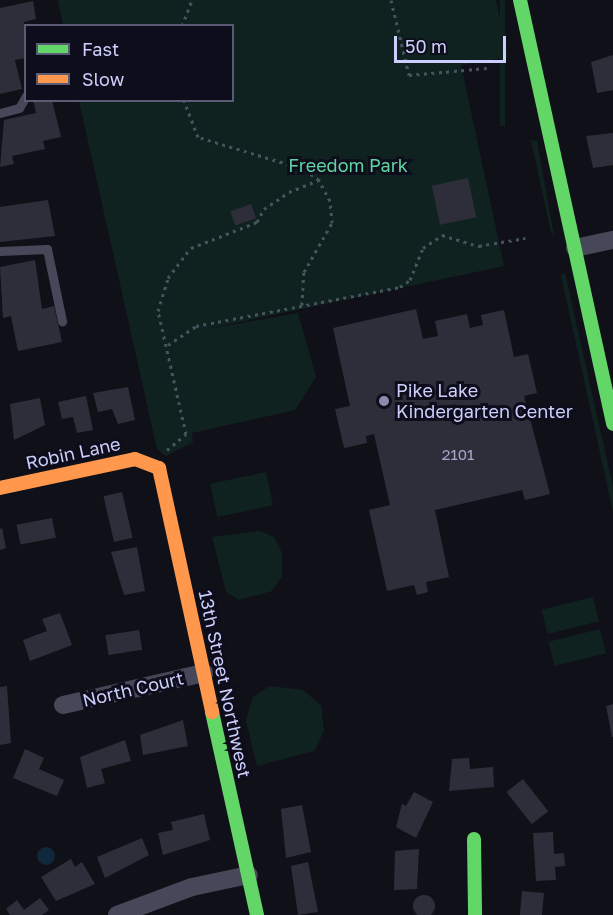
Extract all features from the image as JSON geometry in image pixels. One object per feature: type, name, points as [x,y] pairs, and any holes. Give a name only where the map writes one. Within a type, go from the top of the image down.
[{"type":"street","points":[[520,0],[613,424]]},
{"type":"street","points":[[575,248],[613,240]]},
{"type":"street","name":"Robin Lane","points":[[0,488],[135,459],[153,464]]},
{"type":"street","name":"13th Street Northwest","points":[[153,464],[162,476],[257,915]]},
{"type":"street","name":"North Court","points":[[63,705],[204,674]]},
{"type":"street","points":[[474,839],[475,915]]},
{"type":"street","points":[[117,915],[192,887],[249,874]]},
{"type":"lane","points":[[0,113],[19,108],[24,99]]},
{"type":"lane","points":[[0,251],[47,249],[62,321]]},
{"type":"path","points":[[183,24],[192,0]]},
{"type":"path","points":[[391,0],[409,75],[488,68]]},
{"type":"path","points":[[185,102],[198,137],[304,169],[319,180],[330,201],[332,223],[304,272],[302,306]]},
{"type":"path","points":[[153,464],[186,434],[168,345],[158,311],[168,278],[191,248],[257,222],[281,198],[319,180]]},
{"type":"path","points":[[168,345],[196,326],[400,287],[410,280],[423,248],[442,235],[479,246],[525,238]]},
{"type":"green space","name":"Freedom Park","points":[[58,0],[496,0],[508,57],[461,65],[504,266],[202,330],[298,313],[316,377],[295,410],[192,433],[193,442],[166,456],[157,449],[79,102],[234,102],[234,24],[63,24]]},
{"type":"green space","points":[[500,0],[505,0],[505,126],[500,126]]},
{"type":"green space","points":[[531,140],[537,141],[554,235],[551,232]]},
{"type":"green space","points":[[565,273],[613,487],[613,512],[561,275]]},
{"type":"green space","points":[[266,472],[273,505],[217,517],[210,484]]},
{"type":"green space","points":[[260,531],[274,537],[282,553],[282,576],[272,591],[239,600],[226,592],[212,537]]},
{"type":"green space","points":[[593,597],[599,621],[548,634],[542,610]]},
{"type":"green space","points":[[600,629],[606,653],[555,666],[549,642]]},
{"type":"green space","points":[[270,686],[303,690],[321,705],[324,731],[314,751],[257,766],[246,720],[253,697]]},
{"type":"water","points":[[42,847],[50,847],[55,852],[53,863],[42,865],[37,860],[37,852]]},
{"type":"building","points":[[33,1],[36,19],[24,22],[24,58],[15,60],[22,89],[0,94],[0,8]]},
{"type":"building","points":[[613,55],[613,90],[597,93],[591,62]]},
{"type":"building","points":[[33,102],[52,102],[61,137],[43,141],[45,149],[12,156],[14,164],[0,167],[4,120],[36,113]]},
{"type":"building","points":[[613,133],[613,165],[593,168],[586,136]]},
{"type":"building","points":[[468,178],[476,217],[440,225],[432,186]]},
{"type":"building","points":[[48,200],[55,236],[0,242],[0,207]]},
{"type":"building","points":[[251,204],[256,218],[235,226],[230,212]]},
{"type":"building","points":[[35,260],[42,309],[54,306],[62,342],[18,351],[11,316],[3,318],[0,267]]},
{"type":"building","points":[[416,309],[423,339],[438,336],[435,321],[467,314],[470,328],[483,325],[481,315],[504,310],[514,357],[528,354],[537,393],[524,396],[550,494],[525,500],[522,490],[435,510],[449,577],[426,582],[428,592],[417,595],[414,585],[387,591],[369,510],[390,505],[374,434],[366,436],[367,443],[344,448],[335,409],[350,406],[333,328]]},
{"type":"building","points":[[128,387],[135,420],[118,424],[112,409],[98,412],[93,393]]},
{"type":"building","points":[[86,396],[93,430],[77,433],[73,417],[62,419],[58,402]]},
{"type":"building","points":[[40,398],[45,425],[14,440],[10,404]]},
{"type":"building","points":[[122,492],[133,538],[114,542],[103,496]]},
{"type":"building","points":[[52,518],[56,538],[20,545],[17,525]]},
{"type":"building","points":[[2,528],[6,548],[0,550],[0,529]]},
{"type":"building","points":[[137,547],[145,591],[124,595],[111,552]]},
{"type":"building","points":[[60,613],[72,645],[30,661],[23,640],[47,631],[42,619]]},
{"type":"building","points":[[139,630],[142,650],[109,655],[105,635]]},
{"type":"building","points":[[7,686],[11,743],[0,745],[0,687]]},
{"type":"building","points":[[613,704],[613,737],[612,737],[606,706]]},
{"type":"building","points":[[183,720],[188,746],[143,755],[140,735]]},
{"type":"building","points":[[125,740],[131,761],[101,769],[105,783],[87,788],[80,757]]},
{"type":"building","points":[[25,749],[44,758],[39,769],[64,780],[57,796],[13,778]]},
{"type":"building","points":[[469,758],[470,769],[493,767],[494,787],[449,791],[452,759]]},
{"type":"building","points":[[523,779],[548,811],[532,824],[506,792]]},
{"type":"building","points":[[414,792],[433,802],[416,838],[396,827],[402,804],[406,806]]},
{"type":"building","points":[[302,805],[311,852],[286,858],[281,809]]},
{"type":"building","points":[[204,814],[210,840],[163,855],[158,833],[173,830],[171,822]]},
{"type":"building","points":[[553,832],[554,854],[564,853],[565,866],[555,867],[556,880],[536,881],[533,833]]},
{"type":"building","points":[[142,838],[149,855],[105,878],[97,857]]},
{"type":"building","points":[[419,849],[417,889],[394,890],[395,851]]},
{"type":"building","points":[[71,859],[75,867],[82,862],[95,884],[56,901],[41,877]]},
{"type":"building","points":[[308,862],[318,912],[298,915],[291,866]]},
{"type":"building","points":[[522,891],[544,893],[542,915],[520,915]]},
{"type":"building","points":[[424,895],[432,898],[434,902],[432,914],[420,916],[416,914],[413,906],[416,898]]},
{"type":"building","points":[[40,898],[49,910],[42,915],[10,915],[6,909],[17,900],[24,910]]},
{"type":"traffic: fast","points":[[520,0],[613,424]]},
{"type":"traffic: fast","points":[[212,712],[257,915]]},
{"type":"traffic: fast","points":[[474,839],[475,915]]},
{"type":"traffic: slow","points":[[0,488],[135,459],[159,468],[212,712]]},
{"type":"place","name":"Pike Lake Kindergarten Center","points":[[384,401]]}]
